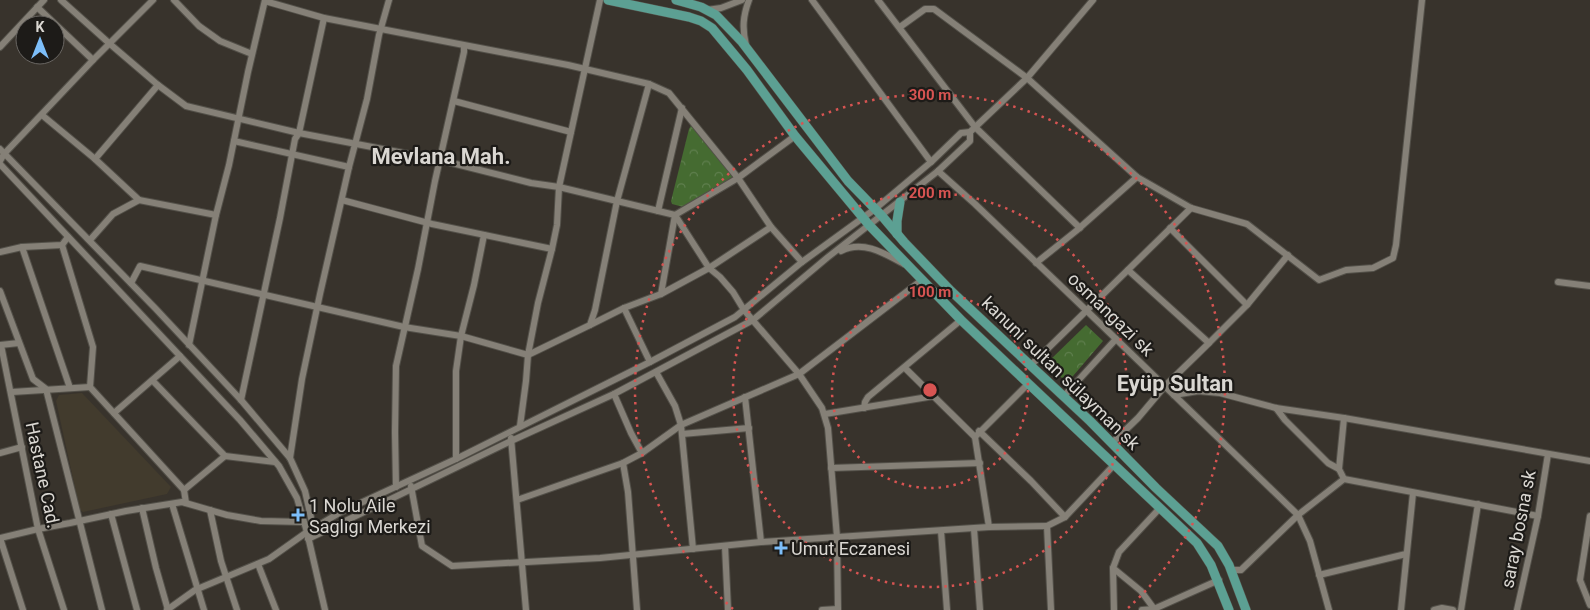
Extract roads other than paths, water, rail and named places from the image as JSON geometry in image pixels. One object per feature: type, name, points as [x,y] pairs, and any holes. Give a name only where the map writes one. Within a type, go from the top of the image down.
[{"type":"main road","points":[[608,0],[689,17],[701,21],[712,28],[747,70],[795,136],[869,225],[961,320],[1196,543],[1219,580],[1229,610]]},
{"type":"main road","name":"kanuni sultan sülayman sk","points":[[676,0],[707,10],[716,15],[747,50],[848,181],[897,234],[951,291],[1064,396],[1156,488],[1218,546],[1231,570],[1246,610]]},
{"type":"main road","points":[[897,234],[896,221],[900,202]]},
{"type":"street","points":[[0,47],[44,0]]},
{"type":"street","points":[[61,0],[110,44],[186,106],[299,133],[440,160],[531,183],[559,187],[675,215],[738,178],[795,136]]},
{"type":"street","points":[[153,0],[93,60],[42,116],[2,152],[0,162],[240,420],[275,462],[297,498],[325,610]]},
{"type":"street","points":[[174,0],[199,26],[220,41],[252,54]]},
{"type":"street","points":[[290,458],[302,379],[349,167],[367,99],[389,0]]},
{"type":"street","points":[[520,426],[528,355],[557,224],[559,187],[600,0]]},
{"type":"street","points":[[707,10],[721,8],[742,0]]},
{"type":"street","points":[[747,50],[743,28],[744,16],[749,0]]},
{"type":"street","points":[[812,0],[931,162]]},
{"type":"street","points":[[878,0],[973,130],[1080,228]]},
{"type":"street","points":[[314,532],[341,512],[456,459],[650,362],[735,317],[802,262],[875,209],[962,133],[973,130],[1027,78],[1093,0]]},
{"type":"street","points":[[900,28],[924,9],[934,9],[1027,78],[1137,177],[1191,208],[1247,224],[1319,280],[1346,270],[1373,268],[1393,258],[1396,245],[1422,0]]},
{"type":"street","points":[[189,345],[216,215],[265,1],[324,18],[381,30],[585,68],[649,84],[669,93],[738,178],[770,227],[802,262]]},
{"type":"street","points":[[37,7],[93,60]]},
{"type":"street","points":[[240,400],[264,295],[295,139],[299,133],[324,18]]},
{"type":"street","points":[[396,487],[394,432],[396,366],[454,101],[464,46]]},
{"type":"street","points":[[94,159],[158,84]]},
{"type":"street","points":[[590,325],[595,310],[617,201],[649,84]]},
{"type":"street","points":[[454,101],[571,132]]},
{"type":"street","points":[[658,211],[682,108]]},
{"type":"street","points":[[42,116],[94,159],[139,200],[216,215]]},
{"type":"street","points":[[142,508],[168,610],[197,589],[269,559],[307,535],[411,489],[614,394],[753,320],[828,257],[938,171],[970,140],[973,130]]},
{"type":"street","points":[[234,141],[349,167]]},
{"type":"street","points":[[2,152],[131,283],[240,400],[290,458],[305,491],[314,532]]},
{"type":"street","name":"osmangazi sk","points":[[938,171],[1036,262],[1298,515],[1310,541],[1328,610]]},
{"type":"street","points":[[1036,262],[1080,228],[1137,177]]},
{"type":"street","points":[[90,240],[113,214],[139,200]]},
{"type":"street","points":[[342,200],[427,222],[552,249]]},
{"type":"street","points":[[1031,365],[1191,208]]},
{"type":"street","points":[[675,215],[709,268],[733,292],[744,310],[799,374],[825,414],[828,428],[837,537],[838,609],[822,610]]},
{"type":"street","points":[[660,294],[675,215]]},
{"type":"street","points":[[131,283],[140,266],[404,327],[460,336],[528,355],[624,308],[660,294],[709,268],[770,227]]},
{"type":"street","points":[[1170,228],[1247,305]]},
{"type":"street","points":[[456,459],[456,372],[460,336],[474,285],[484,235]]},
{"type":"street","points":[[62,245],[68,237]]},
{"type":"street","points":[[0,252],[22,247],[62,245]]},
{"type":"street","points":[[62,245],[93,347],[90,387],[184,490],[186,503]]},
{"type":"street","points":[[22,247],[70,388]]},
{"type":"street","points":[[828,257],[847,248],[866,247],[882,252],[910,268]]},
{"type":"street","points":[[1112,443],[1138,418],[1165,386],[1247,305],[1288,255]]},
{"type":"street","points":[[1128,270],[1209,343]]},
{"type":"street","points":[[517,500],[624,463],[642,453],[681,425],[799,374],[922,280]]},
{"type":"street","points":[[1558,282],[1590,286]]},
{"type":"street","points":[[0,291],[33,379],[46,389],[102,610]]},
{"type":"street","points":[[624,308],[650,362]]},
{"type":"street","points":[[864,408],[868,397],[961,320]]},
{"type":"street","points":[[1064,396],[1116,339]]},
{"type":"street","points":[[1,345],[19,343]]},
{"type":"street","name":"Hastane Cad.","points":[[1,345],[38,528],[64,610]]},
{"type":"street","points":[[114,413],[180,356]]},
{"type":"street","points":[[905,368],[1031,481],[1065,517]]},
{"type":"street","points":[[656,372],[675,406],[681,425],[693,549]]},
{"type":"street","points":[[153,381],[225,456],[275,462]]},
{"type":"street","points":[[977,434],[1028,384]]},
{"type":"street","points":[[12,392],[90,387]]},
{"type":"street","points":[[1174,395],[1198,391],[1220,393],[1276,408],[1590,461]]},
{"type":"street","points":[[614,394],[631,434],[642,453]]},
{"type":"street","points":[[825,414],[934,396]]},
{"type":"street","points":[[745,397],[761,542]]},
{"type":"street","points":[[1276,408],[1285,420],[1328,463],[1339,469]]},
{"type":"street","points":[[1344,418],[1339,469],[1344,479]]},
{"type":"street","points":[[682,434],[749,428]]},
{"type":"street","points":[[510,432],[526,610]]},
{"type":"street","points":[[977,434],[989,528]]},
{"type":"street","points":[[0,454],[22,447]]},
{"type":"street","name":"saray bosna sk","points":[[1517,610],[1538,516],[1548,454]]},
{"type":"street","points":[[184,490],[225,456]]},
{"type":"street","points":[[624,463],[637,610]]},
{"type":"street","points":[[831,468],[980,463]]},
{"type":"street","points":[[410,480],[422,546],[452,566],[600,558],[761,542],[1047,526],[1065,517],[1114,466]]},
{"type":"street","points":[[1231,570],[1241,570],[1298,515],[1344,479],[1538,516]]},
{"type":"street","points":[[1401,610],[1413,493]]},
{"type":"street","points":[[23,610],[0,538],[38,528],[110,514],[186,503],[227,515],[260,521],[303,522]]},
{"type":"street","points":[[172,504],[204,610]]},
{"type":"street","points":[[1461,610],[1478,504]]},
{"type":"street","points":[[1114,610],[1113,568],[1119,552],[1159,509]]},
{"type":"street","points":[[210,510],[225,577],[237,610]]},
{"type":"street","points":[[110,514],[137,610]]},
{"type":"street","points":[[1590,516],[1580,580],[1590,605]]},
{"type":"street","points":[[1047,526],[1051,610]]},
{"type":"street","points":[[974,529],[980,610]]},
{"type":"street","points":[[941,531],[947,610]]},
{"type":"street","points":[[725,546],[728,610]]},
{"type":"street","points":[[1319,575],[1406,554]]},
{"type":"street","points":[[258,564],[276,610]]},
{"type":"street","points":[[1113,568],[1141,591],[1155,609]]},
{"type":"street","points":[[1142,610],[1155,609],[1219,580]]},
{"type":"street","points":[[1434,610],[1442,608],[1453,610]]},
{"type":"place","name":"1 Nolu Aile Saglıgı Merkezi","points":[[298,515]]},
{"type":"place","name":"Umut Eczanesi","points":[[781,548]]},
{"type":"district","name":"Mevlana Mah.","points":[[441,156]]},
{"type":"district","name":"Eyüp Sultan","points":[[1175,383]]}]
